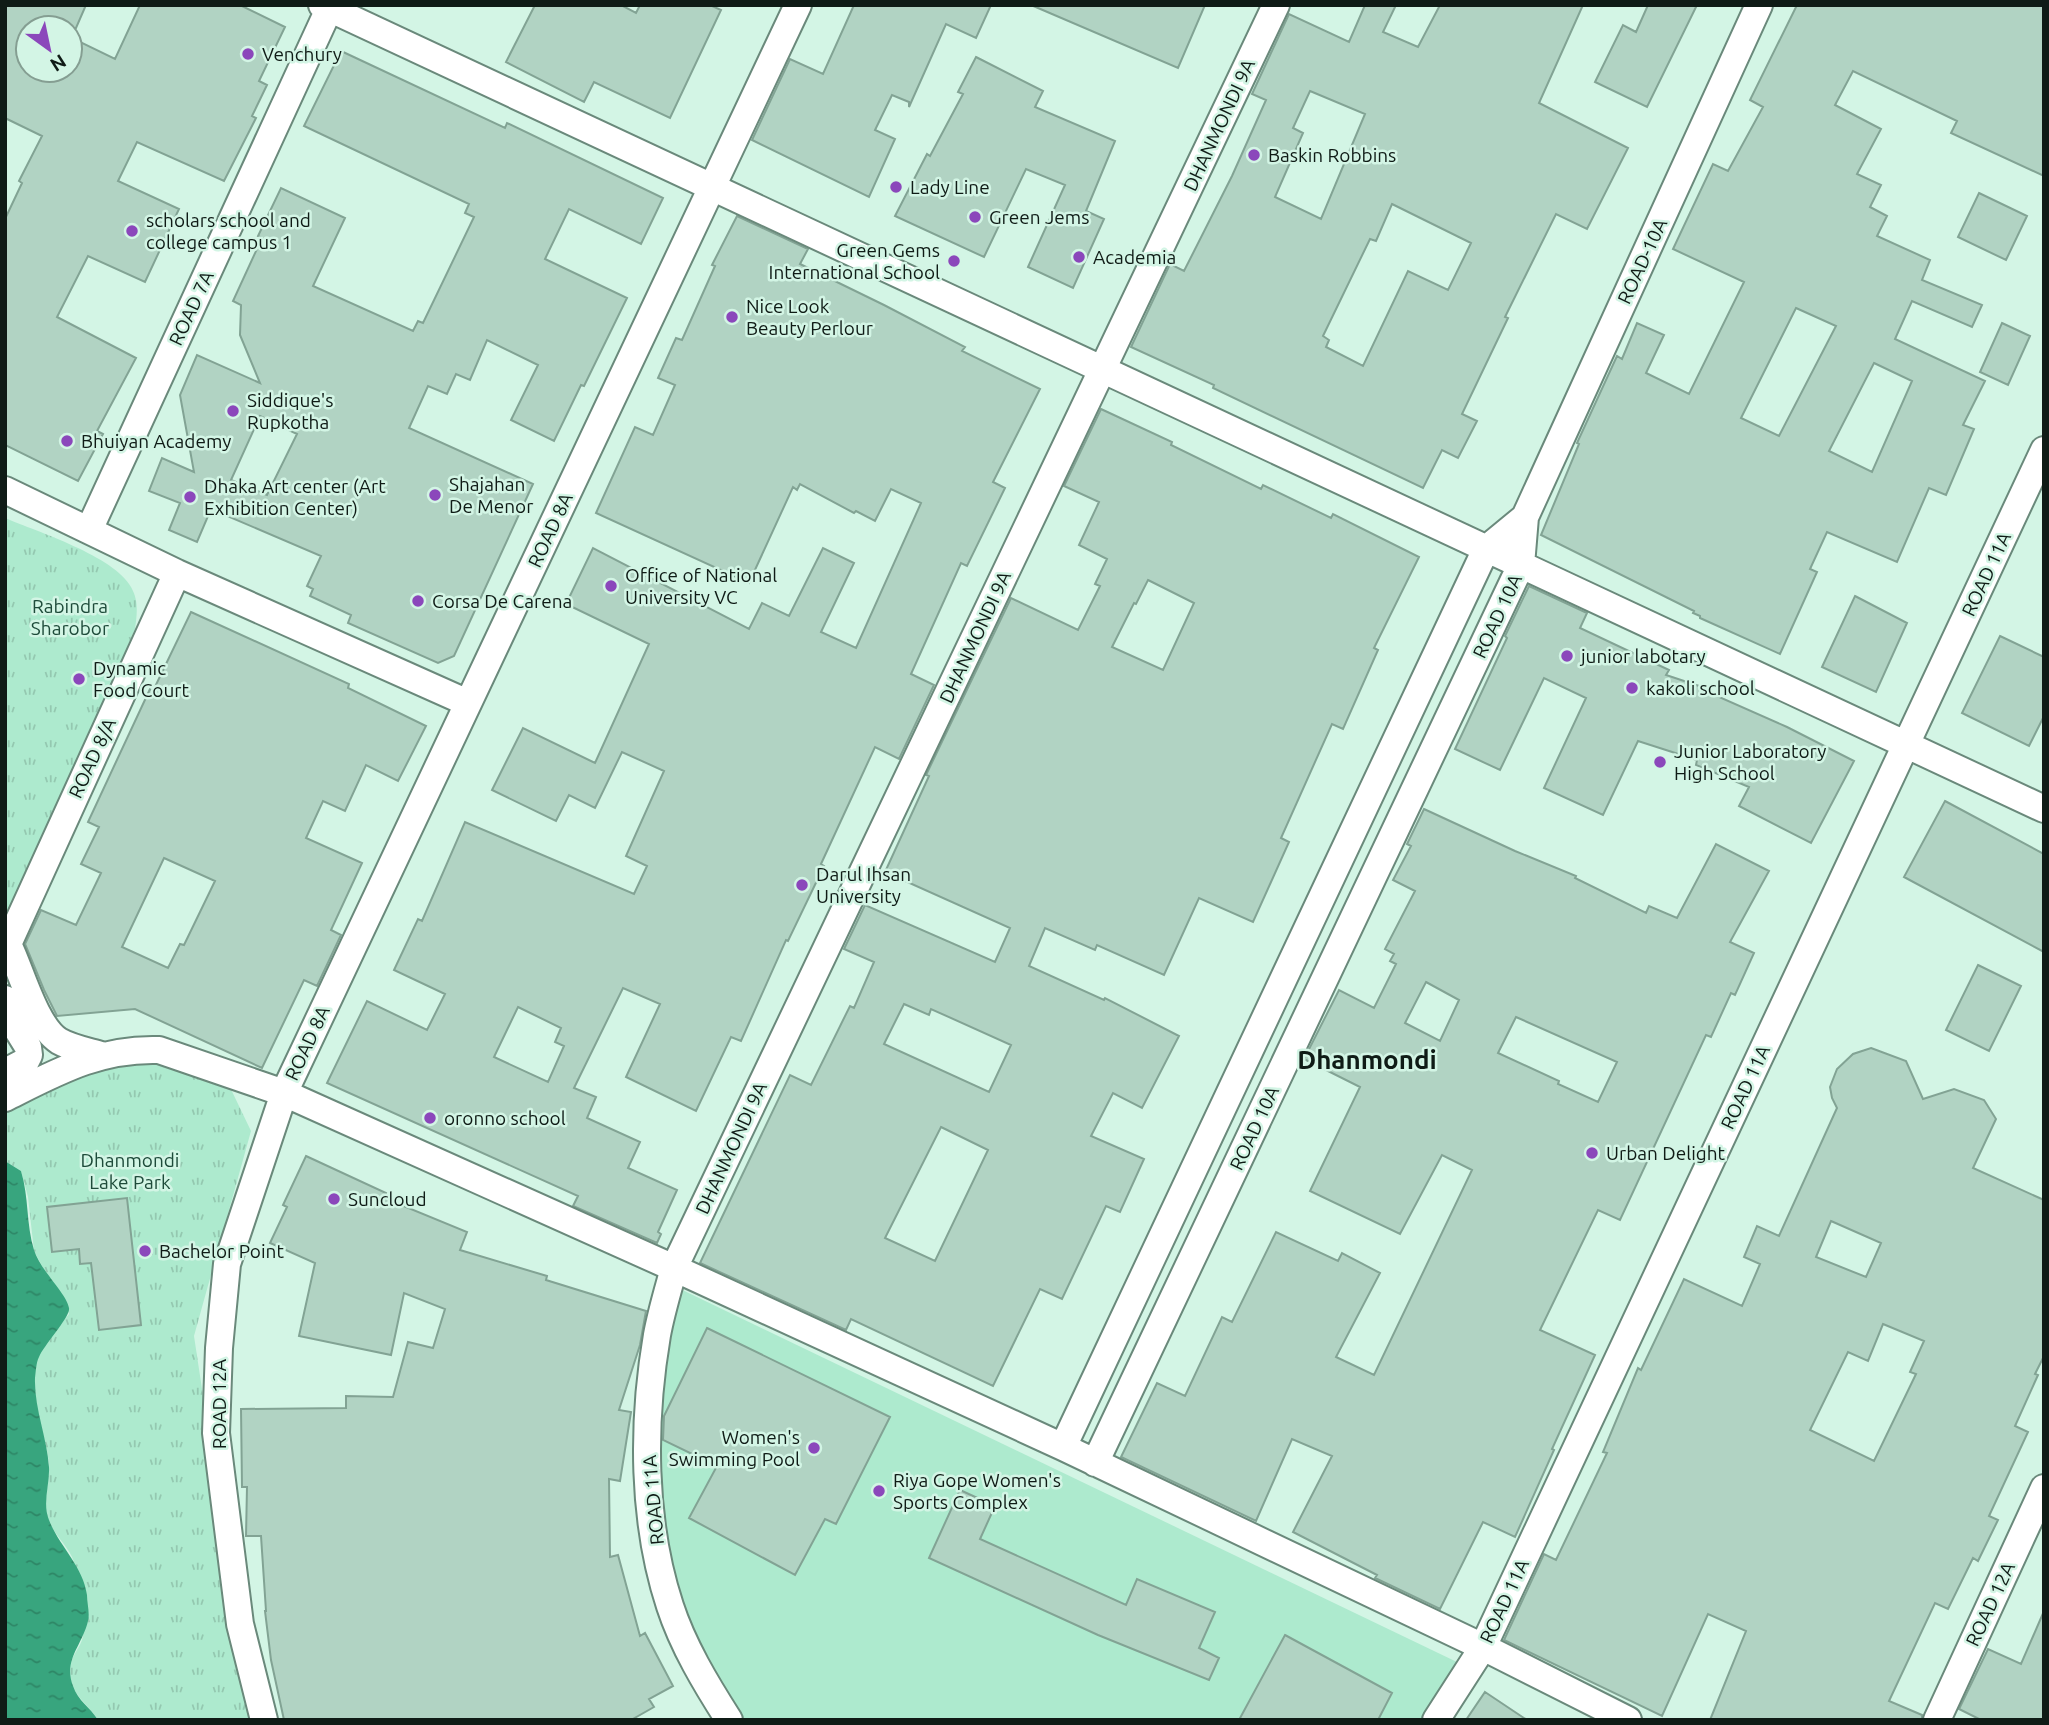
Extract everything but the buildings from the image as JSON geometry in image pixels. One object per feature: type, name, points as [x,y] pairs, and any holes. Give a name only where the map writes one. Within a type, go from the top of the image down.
[{"type":"street","name":"ROAD 8A","points":[[284,1093],[798,5]]},
{"type":"street","name":"DHANMONDI 9A","points":[[674,1268],[1276,5]]},
{"type":"street","name":"ROAD-10A","points":[[1525,517],[1759,5]]},
{"type":"street","points":[[326,7],[2044,809]]},
{"type":"street","name":"ROAD 7A","points":[[89,530],[326,7]]},
{"type":"street","name":"ROAD 11A","points":[[1436,1720],[1483,1647],[2044,450]]},
{"type":"street","points":[[5,490],[177,573],[468,703]]},
{"type":"street","name":"ROAD 10A","points":[[1063,1447],[1486,549],[1525,517]]},
{"type":"street","name":"ROAD 10A","points":[[1095,1464],[1521,565],[1525,517]]},
{"type":"street","name":"ROAD 8/A","points":[[100,1055],[58,1041],[49,1033],[40,1021],[18,964],[6,952],[177,573]]},
{"type":"street","points":[[5,999],[15,1026],[28,1047],[29,1055],[23,1071]]},
{"type":"street","name":"ROAD 8/A","points":[[5,1098],[23,1071],[68,1067],[100,1055],[124,1051],[159,1050],[284,1093],[1063,1447],[1483,1647]]},
{"type":"street","name":"ROAD 12A","points":[[264,1720],[240,1624],[226,1528],[216,1421],[219,1348],[227,1264],[284,1093]]},
{"type":"street","name":"ROAD 11A","points":[[674,1268],[657,1336],[648,1421],[649,1499],[660,1568],[671,1607],[707,1685],[729,1720]]},
{"type":"street","name":"ROAD 12A","points":[[1937,1720],[2044,1488]]},
{"type":"street","points":[[1483,1647],[1628,1720]]},
{"type":"green space","name":"Rabindra Sharobor","points":[[5,518],[74,546],[109,565],[131,587],[137,608],[135,629],[5,934]]},
{"type":"green space","name":"Dhanmondi Lake Park","points":[[175,1063],[227,1081],[251,1131],[194,1336],[252,1720],[98,1720],[75,1691],[70,1678],[70,1666],[83,1636],[80,1599],[74,1562],[47,1516],[49,1463],[34,1382],[41,1351],[69,1314],[63,1297],[49,1279],[34,1251],[28,1197],[21,1171],[5,1161],[5,1103],[84,1067]]},
{"type":"green space","name":"Riya Gope Women's Sports Complex","points":[[674,1286],[1459,1663],[1424,1720],[741,1720],[698,1645],[666,1564],[653,1418]]},
{"type":"water","points":[[5,1161],[21,1171],[34,1250],[69,1308],[66,1317],[38,1359],[35,1389],[49,1467],[47,1514],[81,1575],[89,1611],[85,1630],[70,1668],[71,1677],[78,1696],[98,1720],[5,1720]]},
{"type":"place","name":"Venchury","points":[[248,54]]},
{"type":"place","name":"Baskin Robbins","points":[[1254,155]]},
{"type":"place","name":"Lady Line","points":[[896,187]]},
{"type":"place","name":"Green Jems","points":[[975,217]]},
{"type":"place","name":"scholars school and college campus 1","points":[[132,231]]},
{"type":"place","name":"Academia","points":[[1079,257]]},
{"type":"place","name":"Green Gems International School","points":[[954,261]]},
{"type":"place","name":"Nice Look Beauty Perlour","points":[[732,317]]},
{"type":"place","name":"Siddique's Rupkotha","points":[[233,411]]},
{"type":"place","name":"Bhuiyan Academy","points":[[67,441]]},
{"type":"place","name":"Shajahan De Menor","points":[[435,495]]},
{"type":"place","name":"Dhaka Art center (Art Exhibition Center)","points":[[190,497]]},
{"type":"place","name":"Office of National University VC","points":[[611,586]]},
{"type":"place","name":"Corsa De Carena","points":[[418,601]]},
{"type":"place","name":"junior labotary","points":[[1567,656]]},
{"type":"place","name":"Dynamic Food Court","points":[[79,679]]},
{"type":"place","name":"kakoli school","points":[[1632,688]]},
{"type":"place","name":"Junior Laboratory High School","points":[[1660,762]]},
{"type":"place","name":"Darul Ihsan University","points":[[802,885]]},
{"type":"place","name":"oronno school","points":[[430,1118]]},
{"type":"place","name":"Urban Delight","points":[[1592,1153]]},
{"type":"place","name":"Suncloud","points":[[334,1199]]},
{"type":"place","name":"Bachelor Point","points":[[145,1251]]},
{"type":"place","name":"Women's Swimming Pool","points":[[814,1448]]},
{"type":"place","name":"Riya Gope Women's Sports Complex","points":[[879,1491]]},
{"type":"district","name":"Dhanmondi","points":[[1367,1060]]}]
